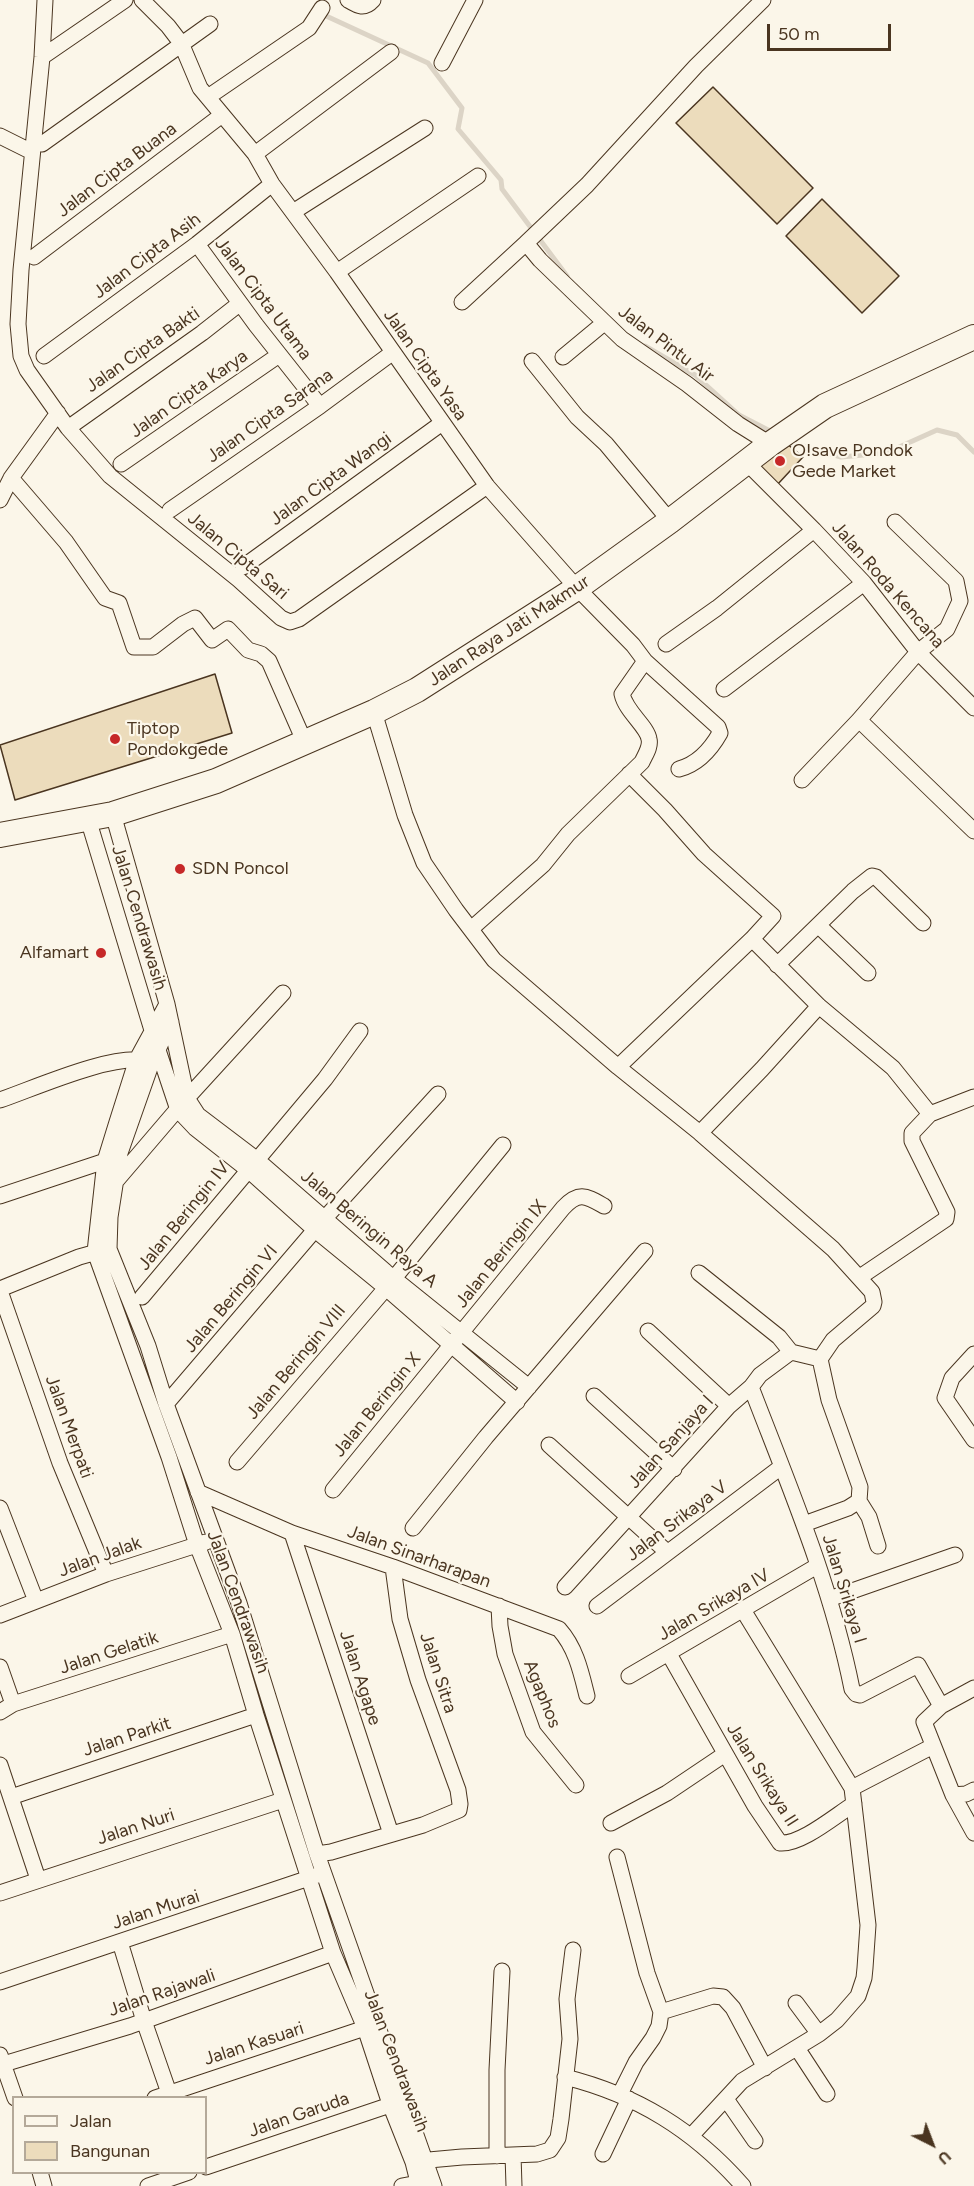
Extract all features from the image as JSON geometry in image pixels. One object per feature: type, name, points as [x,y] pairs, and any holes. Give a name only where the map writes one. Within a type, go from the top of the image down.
[{"type":"main road","name":"Jalan Raya Jati Makmur","points":[[0,835],[113,813],[216,781],[374,712],[417,690],[577,588],[670,522],[770,444],[825,406],[974,337]]},
{"type":"street","points":[[45,0],[42,13],[37,148],[21,270],[18,340],[27,370],[68,428]]},
{"type":"street","points":[[42,57],[125,0]]},
{"type":"street","name":"Jalan Cipta Yasa","points":[[142,0],[181,43],[200,88],[255,154],[272,184],[337,272],[487,486],[577,588],[633,645],[645,661],[718,727],[720,733],[708,751],[690,766],[679,769]]},
{"type":"street","points":[[348,0],[359,7],[367,6],[373,0]]},
{"type":"street","points":[[442,63],[475,0]]},
{"type":"street","points":[[462,302],[587,185],[696,66],[763,0]]},
{"type":"street","points":[[208,97],[309,28],[322,8]]},
{"type":"street","points":[[37,148],[210,24]]},
{"type":"street","points":[[255,154],[391,52]]},
{"type":"street","name":"Jalan Cipta Buana","points":[[34,257],[222,115]]},
{"type":"street","points":[[293,212],[424,128]]},
{"type":"street","points":[[0,136],[37,148]]},
{"type":"street","points":[[337,272],[478,176]]},
{"type":"street","name":"Jalan Cipta Asih","points":[[44,356],[197,244],[272,184]]},
{"type":"street","name":"Jalan Pintu Air","points":[[531,237],[540,260],[622,339],[687,384],[738,424],[770,444]]},
{"type":"street","name":"Jalan Cipta Utama","points":[[197,244],[240,304],[320,406]]},
{"type":"street","name":"Jalan Cipta Bakti","points":[[68,428],[240,304]]},
{"type":"street","points":[[563,357],[604,323]]},
{"type":"street","name":"Jalan Cipta Sarana","points":[[170,510],[320,406],[392,352]]},
{"type":"street","name":"Jalan Cipta Karya","points":[[122,464],[279,355]]},
{"type":"street","points":[[532,361],[577,417],[606,444],[670,522]]},
{"type":"street","points":[[58,413],[4,486],[66,542],[105,598],[119,603],[134,647],[153,647],[183,624],[195,618],[212,640],[228,629],[248,650],[261,654],[269,661],[305,743]]},
{"type":"street","name":"Jalan Cipta Wangi","points":[[243,567],[442,423]]},
{"type":"street","name":"Jalan Cipta Sari","points":[[68,428],[110,476],[239,580],[281,618],[290,622],[299,619],[487,486]]},
{"type":"street","name":"Jalan Roda Kencana","points":[[746,462],[814,530],[864,584],[918,652],[974,708]]},
{"type":"street","points":[[802,780],[860,720],[918,652],[947,629],[960,601],[956,581],[895,522]]},
{"type":"street","points":[[666,644],[717,608],[814,530]]},
{"type":"street","points":[[724,689],[864,584]]},
{"type":"street","points":[[471,929],[543,865],[568,834],[642,762],[649,747],[649,737],[624,704],[622,694],[645,661]]},
{"type":"street","points":[[374,712],[405,815],[424,862],[494,960],[618,1067],[700,1132],[833,1249],[872,1292],[873,1306],[833,1341],[820,1359],[829,1400],[860,1487],[859,1501],[869,1517],[878,1546]]},
{"type":"street","points":[[860,720],[974,831]]},
{"type":"street","points":[[618,1067],[752,939],[773,915],[704,854],[629,774]]},
{"type":"street","name":"Jalan Cendrawasih","points":[[113,813],[167,1004],[182,1104]]},
{"type":"street","name":"Jalan Cendrawasih","points":[[88,819],[152,1028],[153,1060],[182,1104]]},
{"type":"street","points":[[777,965],[853,891],[872,876],[876,877],[923,923]]},
{"type":"street","points":[[819,926],[868,973]]},
{"type":"street","points":[[752,939],[819,1006],[893,1068],[930,1114]]},
{"type":"street","points":[[114,1184],[182,1104],[283,993]]},
{"type":"street","name":"Jalan Cendrawasih","points":[[153,1060],[152,1028],[167,1004]]},
{"type":"street","points":[[700,1132],[762,1069],[819,1006]]},
{"type":"street","name":"Jalan Cendrawasih","points":[[171,1022],[111,1163],[102,1250],[196,1545],[232,1634],[333,1953],[398,2102]]},
{"type":"street","name":"Jalan Beringin IV","points":[[142,1298],[325,1079],[360,1031]]},
{"type":"street","points":[[0,1100],[112,1061],[153,1060]]},
{"type":"street","points":[[320,1224],[438,1094]]},
{"type":"street","points":[[860,1277],[946,1219],[946,1212],[912,1141],[912,1133],[930,1114],[974,1096]]},
{"type":"street","points":[[182,1104],[195,1128],[252,1164],[457,1339],[529,1387]]},
{"type":"street","name":"Jalan Beringin VIII","points":[[237,1462],[503,1145]]},
{"type":"street","points":[[0,1196],[111,1163]]},
{"type":"street","name":"Jalan Cendrawasih","points":[[111,1163],[114,1184],[110,1217],[102,1250],[148,1346],[166,1404],[238,1603],[398,2102],[420,2161],[434,2186]]},
{"type":"street","name":"Jalan Beringin IX","points":[[457,1339],[571,1200],[586,1197],[604,1206]]},
{"type":"street","name":"Jalan Beringin VI","points":[[166,1404],[320,1224]]},
{"type":"street","points":[[0,1290],[102,1250]]},
{"type":"street","points":[[413,1528],[486,1437],[645,1251]]},
{"type":"street","points":[[699,1273],[779,1337],[791,1353],[820,1359]]},
{"type":"street","name":"Jalan Merpati","points":[[0,1290],[60,1463],[106,1574]]},
{"type":"street","points":[[648,1331],[729,1406]]},
{"type":"street","points":[[457,1339],[517,1402]]},
{"type":"street","name":"Jalan Beringin X","points":[[333,1490],[457,1339]]},
{"type":"street","name":"Jalan Sanjaya I","points":[[565,1587],[630,1518],[729,1406],[760,1375],[791,1353]]},
{"type":"street","points":[[974,1354],[952,1378],[945,1398],[974,1440]]},
{"type":"street","name":"Jalan Srikaya I","points":[[750,1387],[804,1524],[830,1599],[852,1689],[855,1694],[866,1693],[908,1668],[918,1665],[940,1706]]},
{"type":"street","points":[[594,1396],[674,1469]]},
{"type":"street","points":[[549,1445],[667,1552]]},
{"type":"street","name":"Jalan Srikaya V","points":[[597,1606],[781,1467]]},
{"type":"street","points":[[178,1490],[196,1489]]},
{"type":"street","name":"Jalan Sinarharapan","points":[[196,1489],[292,1533],[393,1566],[559,1629],[568,1639],[580,1666],[587,1696]]},
{"type":"street","points":[[804,1524],[848,1508],[859,1501]]},
{"type":"street","points":[[0,1508],[36,1601]]},
{"type":"street","name":"Jalan Agape","points":[[292,1533],[391,1834]]},
{"type":"street","name":"Jalan Jalak","points":[[0,1615],[106,1574],[215,1540]]},
{"type":"street","points":[[830,1599],[955,1556]]},
{"type":"street","name":"Jalan Sitra","points":[[391,1834],[423,1825],[459,1810],[460,1804],[458,1790],[418,1680],[400,1619],[393,1566]]},
{"type":"street","name":"Jalan Srikaya IV","points":[[629,1676],[817,1566]]},
{"type":"street","name":"Agaphos","points":[[499,1606],[505,1654],[533,1732],[576,1785]]},
{"type":"street","points":[[691,2136],[742,2081],[819,2034],[837,2020],[858,1996],[864,1978],[868,1925],[853,1796],[743,1610]]},
{"type":"street","name":"Jalan Gelatik","points":[[6,1708],[232,1634]]},
{"type":"street","name":"Jalan Srikaya II","points":[[669,1654],[755,1806],[780,1843],[787,1844],[798,1840],[853,1796]]},
{"type":"street","points":[[0,1667],[6,1708]]},
{"type":"street","points":[[974,1688],[940,1706],[924,1722],[953,1795],[974,1833]]},
{"type":"street","name":"Jalan Parkit","points":[[11,1797],[256,1715]]},
{"type":"street","points":[[853,1796],[933,1746]]},
{"type":"street","points":[[611,1823],[667,1793],[725,1754]]},
{"type":"street","points":[[0,1766],[38,1879]]},
{"type":"street","points":[[953,1795],[966,1794],[974,1790]]},
{"type":"street","name":"Jalan Nuri","points":[[0,1893],[283,1800]]},
{"type":"street","points":[[317,1854],[391,1834]]},
{"type":"street","points":[[603,2154],[636,2062],[659,2026],[661,2012],[647,1973],[617,1857]]},
{"type":"street","name":"Jalan Murai","points":[[0,1982],[324,1873]]},
{"type":"street","points":[[120,1942],[144,2021],[162,2095]]},
{"type":"street","points":[[420,2161],[537,2154],[550,2150],[558,2138],[570,2039],[567,2000],[573,1950]]},
{"type":"street","name":"Jalan Rajawali","points":[[15,2096],[1,2062],[144,2021],[333,1953]]},
{"type":"street","points":[[497,2156],[496,2070],[502,1971]]},
{"type":"street","points":[[661,2012],[713,1996],[723,1997],[733,2008],[765,2068]]},
{"type":"street","points":[[796,2003],[819,2034]]},
{"type":"street","name":"Jalan Kasuari","points":[[162,2095],[364,2028]]},
{"type":"street","points":[[797,2048],[827,2094]]},
{"type":"street","points":[[565,2077],[594,2084],[672,2121],[743,2186]]},
{"type":"street","points":[[726,2099],[755,2141]]},
{"type":"street","name":"Jalan Garuda","points":[[207,2167],[398,2102]]},
{"type":"street","points":[[513,2155],[514,2186]]},
{"type":"street","name":"Jalan Cendrawasih","points":[[419,2184],[420,2161]]},
{"type":"street","points":[[148,2186],[183,2174]]},
{"type":"street","points":[[402,2186],[419,2184]]},
{"type":"building","points":[[713,87],[813,188],[777,224],[676,123]]},
{"type":"building","points":[[822,199],[899,276],[862,313],[786,236]]},
{"type":"building","name":"O!save Pondok Gede Market","points":[[786,443],[803,457],[777,485],[754,465]]},
{"type":"building","name":"Tiptop Pondokgede","points":[[215,674],[232,733],[15,800],[0,745]]},
{"type":"waterway","points":[[324,15],[428,63],[462,108],[458,129],[501,180],[502,189],[567,276]]},
{"type":"waterway","points":[[645,346],[695,375],[739,415],[772,432]]},
{"type":"waterway","points":[[789,442],[841,457],[886,453],[937,430],[957,435],[974,452]]},
{"type":"place","name":"O!save Pondok Gede Market","points":[[780,461]]},
{"type":"place","name":"Tiptop Pondokgede","points":[[115,739]]},
{"type":"place","name":"SDN Poncol","points":[[180,869]]},
{"type":"place","name":"Alfamart","points":[[101,953]]}]
